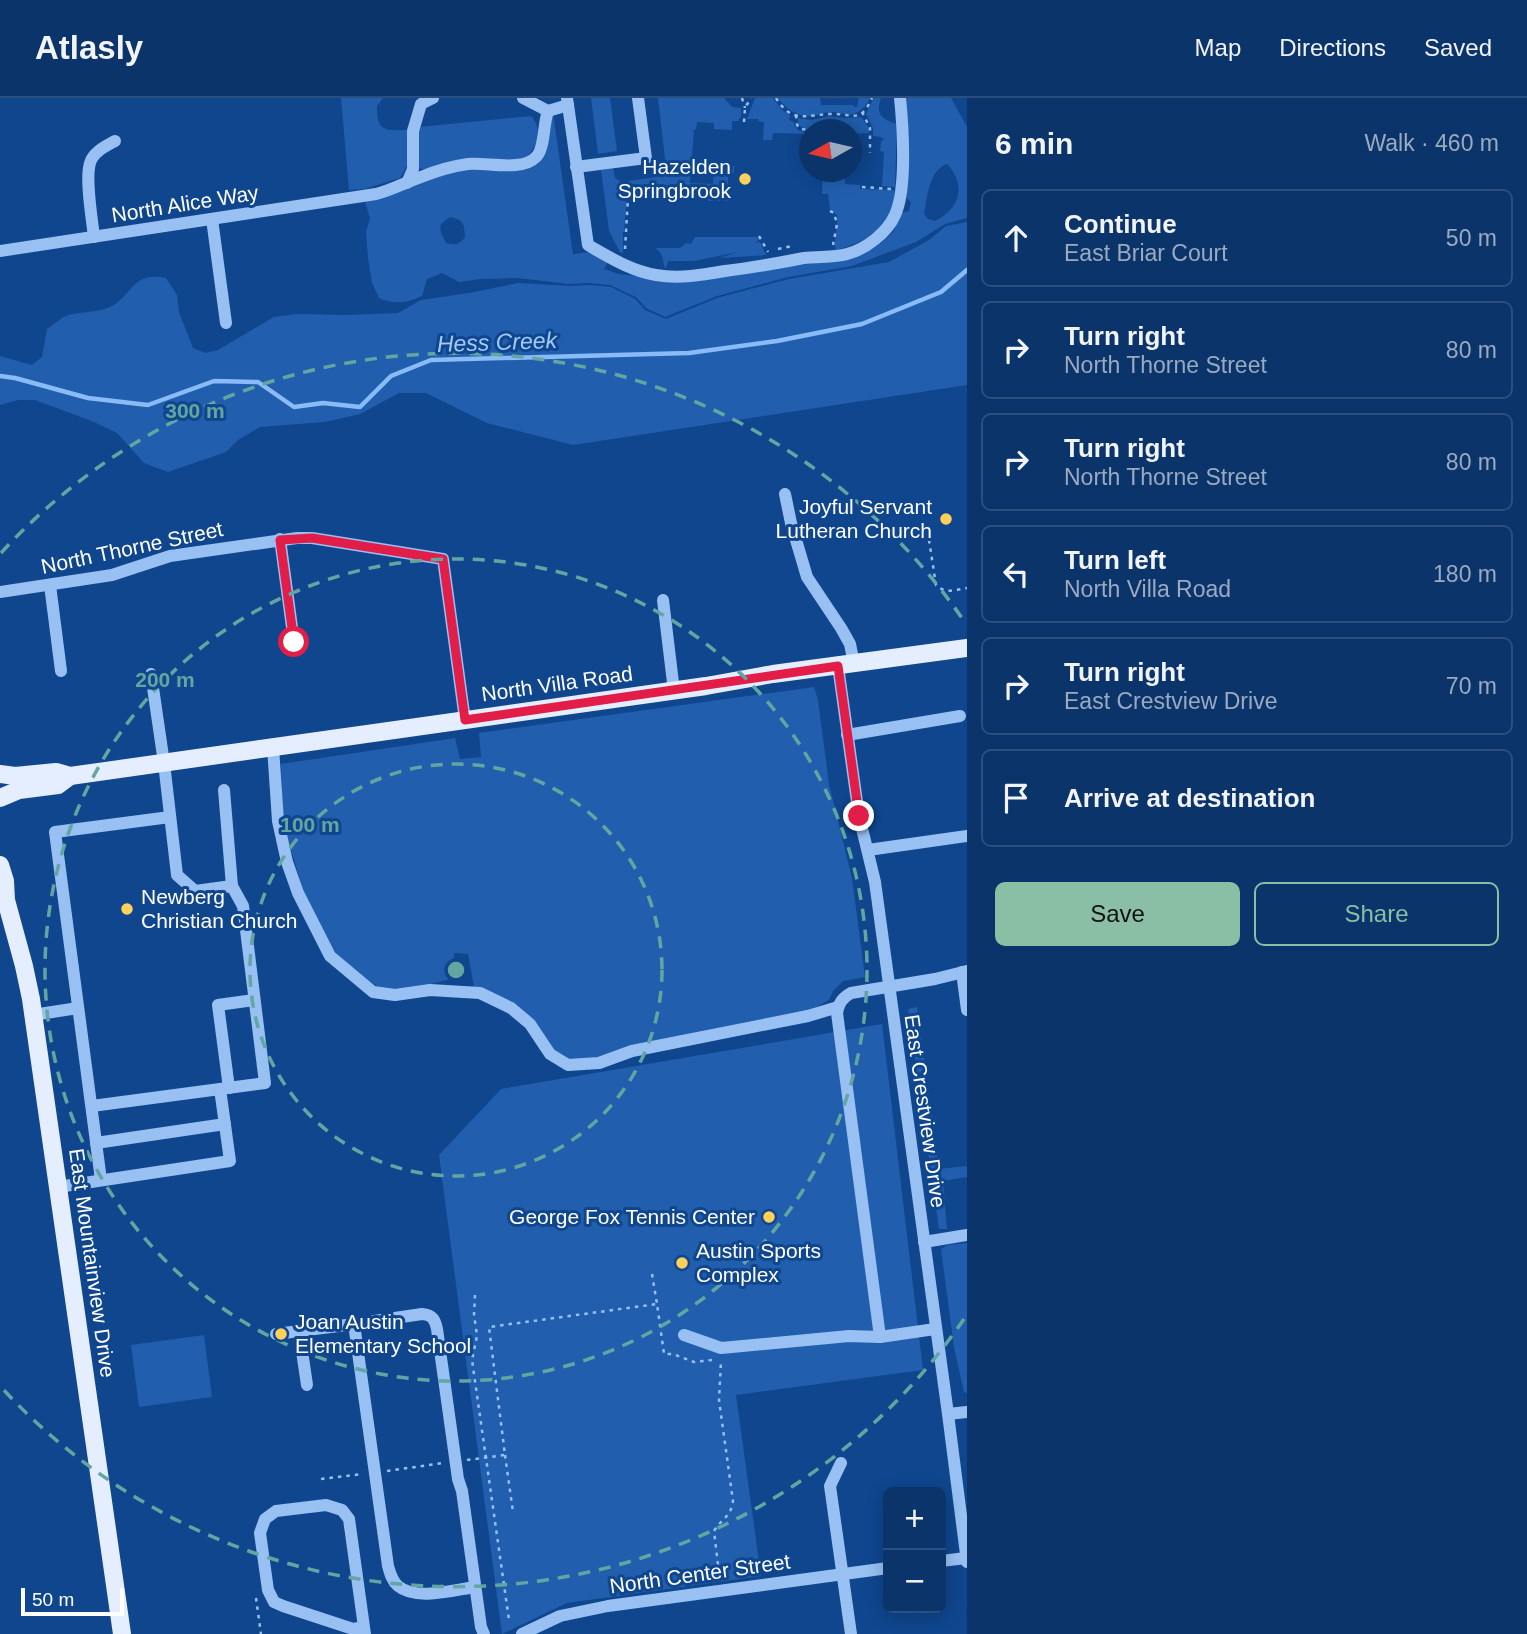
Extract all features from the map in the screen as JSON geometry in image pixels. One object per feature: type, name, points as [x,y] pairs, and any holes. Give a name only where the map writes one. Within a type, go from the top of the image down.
[{"type":"main road","name":"North Villa Road","points":[[0,774],[15,776],[56,772],[70,776],[967,648]]},
{"type":"main road","name":"North Villa Road","points":[[0,796],[19,790],[58,785],[70,776]]},
{"type":"main road","points":[[0,783],[0,796]]},
{"type":"main road","name":"East Mountainview Drive","points":[[0,865],[5,881],[3,897],[24,966],[33,1015],[122,1634]]},
{"type":"street","points":[[407,183],[413,169],[414,131],[421,104],[433,98]]},
{"type":"street","points":[[523,98],[548,111],[567,102],[588,245],[628,267],[654,275],[696,276],[846,254],[864,247],[881,234],[895,215],[901,191],[900,98]]},
{"type":"street","points":[[576,167],[646,158],[638,98]]},
{"type":"street","name":"North Alice Way","points":[[0,251],[376,194],[444,169],[470,164],[520,165],[536,158],[542,146],[544,121],[548,111]]},
{"type":"street","points":[[94,237],[90,162],[99,151],[115,141]]},
{"type":"street","points":[[212,219],[226,323]]},
{"type":"street","name":"East Crestview Drive","points":[[785,494],[807,577],[850,645],[846,665],[847,735],[859,816],[875,882],[967,1560]]},
{"type":"street","name":"North Thorne Street","points":[[0,592],[112,575],[170,556],[280,540],[312,538],[443,559],[465,720]]},
{"type":"street","points":[[280,540],[294,642]]},
{"type":"street","points":[[50,585],[61,671]]},
{"type":"street","points":[[663,600],[674,691]]},
{"type":"street","points":[[150,674],[177,875],[195,891],[232,886]]},
{"type":"street","points":[[847,735],[960,716]]},
{"type":"street","points":[[273,747],[278,821],[287,862],[298,893],[330,956],[373,992],[395,995],[430,990],[480,993],[511,1008],[530,1024],[550,1054],[568,1065],[599,1063],[632,1051],[808,1016],[838,1007]]},
{"type":"street","points":[[92,1106],[265,1083],[243,906],[232,886],[225,790]]},
{"type":"street","points":[[101,1180],[55,832],[170,817]]},
{"type":"street","points":[[868,850],[967,836]]},
{"type":"street","points":[[880,1337],[838,1007],[851,993],[935,979],[964,971],[967,1010]]},
{"type":"street","points":[[58,1187],[230,1161],[225,1124],[218,1005],[254,1000]]},
{"type":"street","points":[[33,1015],[78,1008]]},
{"type":"street","points":[[96,1143],[225,1124]]},
{"type":"street","points":[[924,1242],[967,1236]]},
{"type":"street","points":[[276,1334],[422,1314],[435,1319],[481,1627],[485,1634]]},
{"type":"street","points":[[354,1324],[391,1576],[397,1586],[420,1594],[475,1587]]},
{"type":"street","points":[[684,1335],[721,1348],[849,1336],[880,1337],[935,1329]]},
{"type":"street","points":[[299,1331],[307,1385]]},
{"type":"street","points":[[948,1414],[967,1412]]},
{"type":"street","points":[[841,1463],[830,1486],[851,1634]]},
{"type":"street","points":[[326,1505],[342,1510],[349,1519],[365,1631],[274,1602],[268,1590],[260,1533],[265,1518],[276,1511],[326,1505]]},
{"type":"street","points":[[946,1561],[967,1560]]},
{"type":"street","name":"North Center Street","points":[[522,1634],[560,1616],[608,1606],[883,1569]]},
{"type":"path","points":[[741,98],[745,108],[744,121]]},
{"type":"path","points":[[745,108],[751,98]]},
{"type":"path","points":[[776,98],[780,106],[808,118],[829,114],[850,117],[867,108],[872,98]]},
{"type":"path","points":[[862,112],[870,128],[870,153]]},
{"type":"path","points":[[796,115],[799,128]]},
{"type":"path","points":[[862,187],[894,189]]},
{"type":"path","points":[[624,253],[628,198],[632,194],[651,196]]},
{"type":"path","points":[[830,211],[834,213],[837,224],[834,250]]},
{"type":"path","points":[[759,236],[771,258]]},
{"type":"path","points":[[929,540],[936,586],[946,591],[967,588]]},
{"type":"path","points":[[652,1274],[664,1354],[673,1354],[694,1362],[712,1360]]},
{"type":"path","points":[[475,1296],[477,1336],[472,1360],[509,1620]]},
{"type":"path","points":[[513,1512],[489,1327],[657,1304]]},
{"type":"path","points":[[719,1573],[714,1531],[732,1510],[733,1501],[719,1400],[721,1360]]},
{"type":"path","points":[[461,1461],[505,1455]]},
{"type":"path","points":[[380,1472],[446,1463]]},
{"type":"path","points":[[321,1479],[366,1474]]},
{"type":"path","points":[[256,1594],[261,1634]]},
{"type":"shaded area","points":[[341,98],[383,98],[377,106],[380,125],[393,130],[407,130],[409,162],[400,178],[364,189],[349,190]]},
{"type":"shaded area","points":[[591,98],[610,98],[617,151],[598,154]]},
{"type":"shaded area","points":[[658,98],[724,98],[732,107],[741,108],[741,118],[739,121],[732,121],[732,130],[714,129],[714,123],[697,122],[694,130],[690,183],[713,184],[714,165],[734,166],[734,173],[728,173],[728,201],[652,193],[629,194],[624,232],[621,233],[623,253],[609,231],[601,170],[613,168],[615,178],[621,182],[670,175],[674,172],[675,167],[665,159]]},
{"type":"shaded area","points":[[755,98],[773,98],[782,110],[790,115],[789,120],[794,122],[799,134],[773,133],[772,140],[763,140],[764,122],[747,119]]},
{"type":"shaded area","points":[[778,98],[820,98],[821,105],[857,107],[859,98],[870,98],[856,113],[848,115],[827,112],[811,116],[793,111]]},
{"type":"shaded area","points":[[874,98],[881,98],[881,116],[897,124],[895,187],[882,186],[884,152],[880,151],[884,139],[873,136],[873,128],[866,114]]},
{"type":"shaded area","points":[[905,98],[951,98],[967,127],[967,218],[945,224],[916,242],[852,266],[788,277],[717,296],[665,317],[646,308],[636,297],[610,285],[569,284],[518,278],[459,282],[442,273],[427,279],[422,296],[405,302],[390,302],[379,298],[372,283],[368,258],[366,232],[370,218],[365,202],[450,173],[480,169],[528,169],[546,154],[550,118],[553,113],[573,254],[589,252],[608,262],[604,269],[619,274],[687,281],[851,258],[880,244],[893,232],[902,213],[909,211],[911,202],[905,197]],"holes":[[[947,164],[957,180],[958,196],[950,210],[935,221],[924,214],[928,193],[936,172]],[[450,217],[461,221],[464,228],[465,237],[459,243],[446,243],[441,232],[441,224]]]},
{"type":"shaded area","points":[[531,116],[538,133],[535,145],[524,159],[426,170],[418,165],[419,127]]},
{"type":"shaded area","points":[[829,116],[861,117],[869,128],[869,133],[862,133],[862,119],[816,119]]},
{"type":"shaded area","points":[[823,182],[845,182],[860,185],[860,189],[894,190],[894,202],[885,223],[877,230],[858,243],[836,250],[837,215],[830,210],[828,194],[822,194]]},
{"type":"shaded area","points":[[967,222],[967,385],[573,445],[487,423],[426,393],[399,393],[360,414],[325,422],[260,427],[238,440],[226,452],[168,472],[144,463],[117,433],[94,422],[35,400],[18,400],[0,405],[0,356],[32,365],[42,357],[47,329],[58,320],[76,313],[110,307],[146,278],[166,278],[177,295],[179,312],[193,348],[205,353],[218,350],[274,317],[296,314],[398,313],[421,300],[518,283],[611,287],[635,299],[645,310],[666,319],[717,298],[789,279],[889,262],[929,240],[946,226]]},
{"type":"shaded area","points":[[695,237],[757,237],[759,239],[756,243],[760,242],[766,255],[720,258],[738,252],[694,261],[668,261],[665,268],[661,255],[655,248],[680,248],[686,243],[691,244]]},
{"type":"shaded area","points":[[814,687],[829,784],[852,878],[865,977],[843,981],[833,991],[829,1000],[806,1013],[598,1059],[574,1061],[553,1053],[531,1020],[474,987],[468,954],[454,953],[454,978],[427,985],[383,990],[342,964],[307,903],[283,823],[281,764],[455,738],[460,759],[481,757],[479,733]]},
{"type":"shaded area","points":[[917,1007],[939,1169],[967,1166],[967,1177],[943,1181],[947,1229],[939,1229],[908,1009]]},
{"type":"shaded area","name":"Austin Sports Complex","points":[[882,1024],[923,1370],[736,1395],[761,1576],[567,1603],[502,1634],[439,1155],[501,1089]]},
{"type":"shaded area","points":[[967,1243],[967,1393],[964,1392],[954,1347],[941,1249],[948,1245]]},
{"type":"shaded area","points":[[204,1335],[212,1397],[139,1407],[131,1345]]},
{"type":"waterway","name":"Hess Creek","points":[[0,376],[88,398],[148,405],[214,381],[258,382],[294,407],[323,403],[360,407],[391,376],[431,360],[689,353],[777,341],[862,324],[941,292],[967,270]]},
{"type":"place","name":"Hazelden Springbrook","points":[[745,179]]},
{"type":"place","name":"Joyful Servant Lutheran Church","points":[[946,519]]},
{"type":"place","name":"Newberg Christian Church","points":[[127,909]]},
{"type":"place","name":"George Fox Tennis Center","points":[[769,1217]]},
{"type":"place","name":"Austin Sports Complex","points":[[682,1263]]},
{"type":"place","name":"Joan Austin Elementary School","points":[[281,1334]]},
{"type":"route","points":[[294,642],[280,540],[312,538],[443,559],[465,720],[838,666],[859,816]]}]
